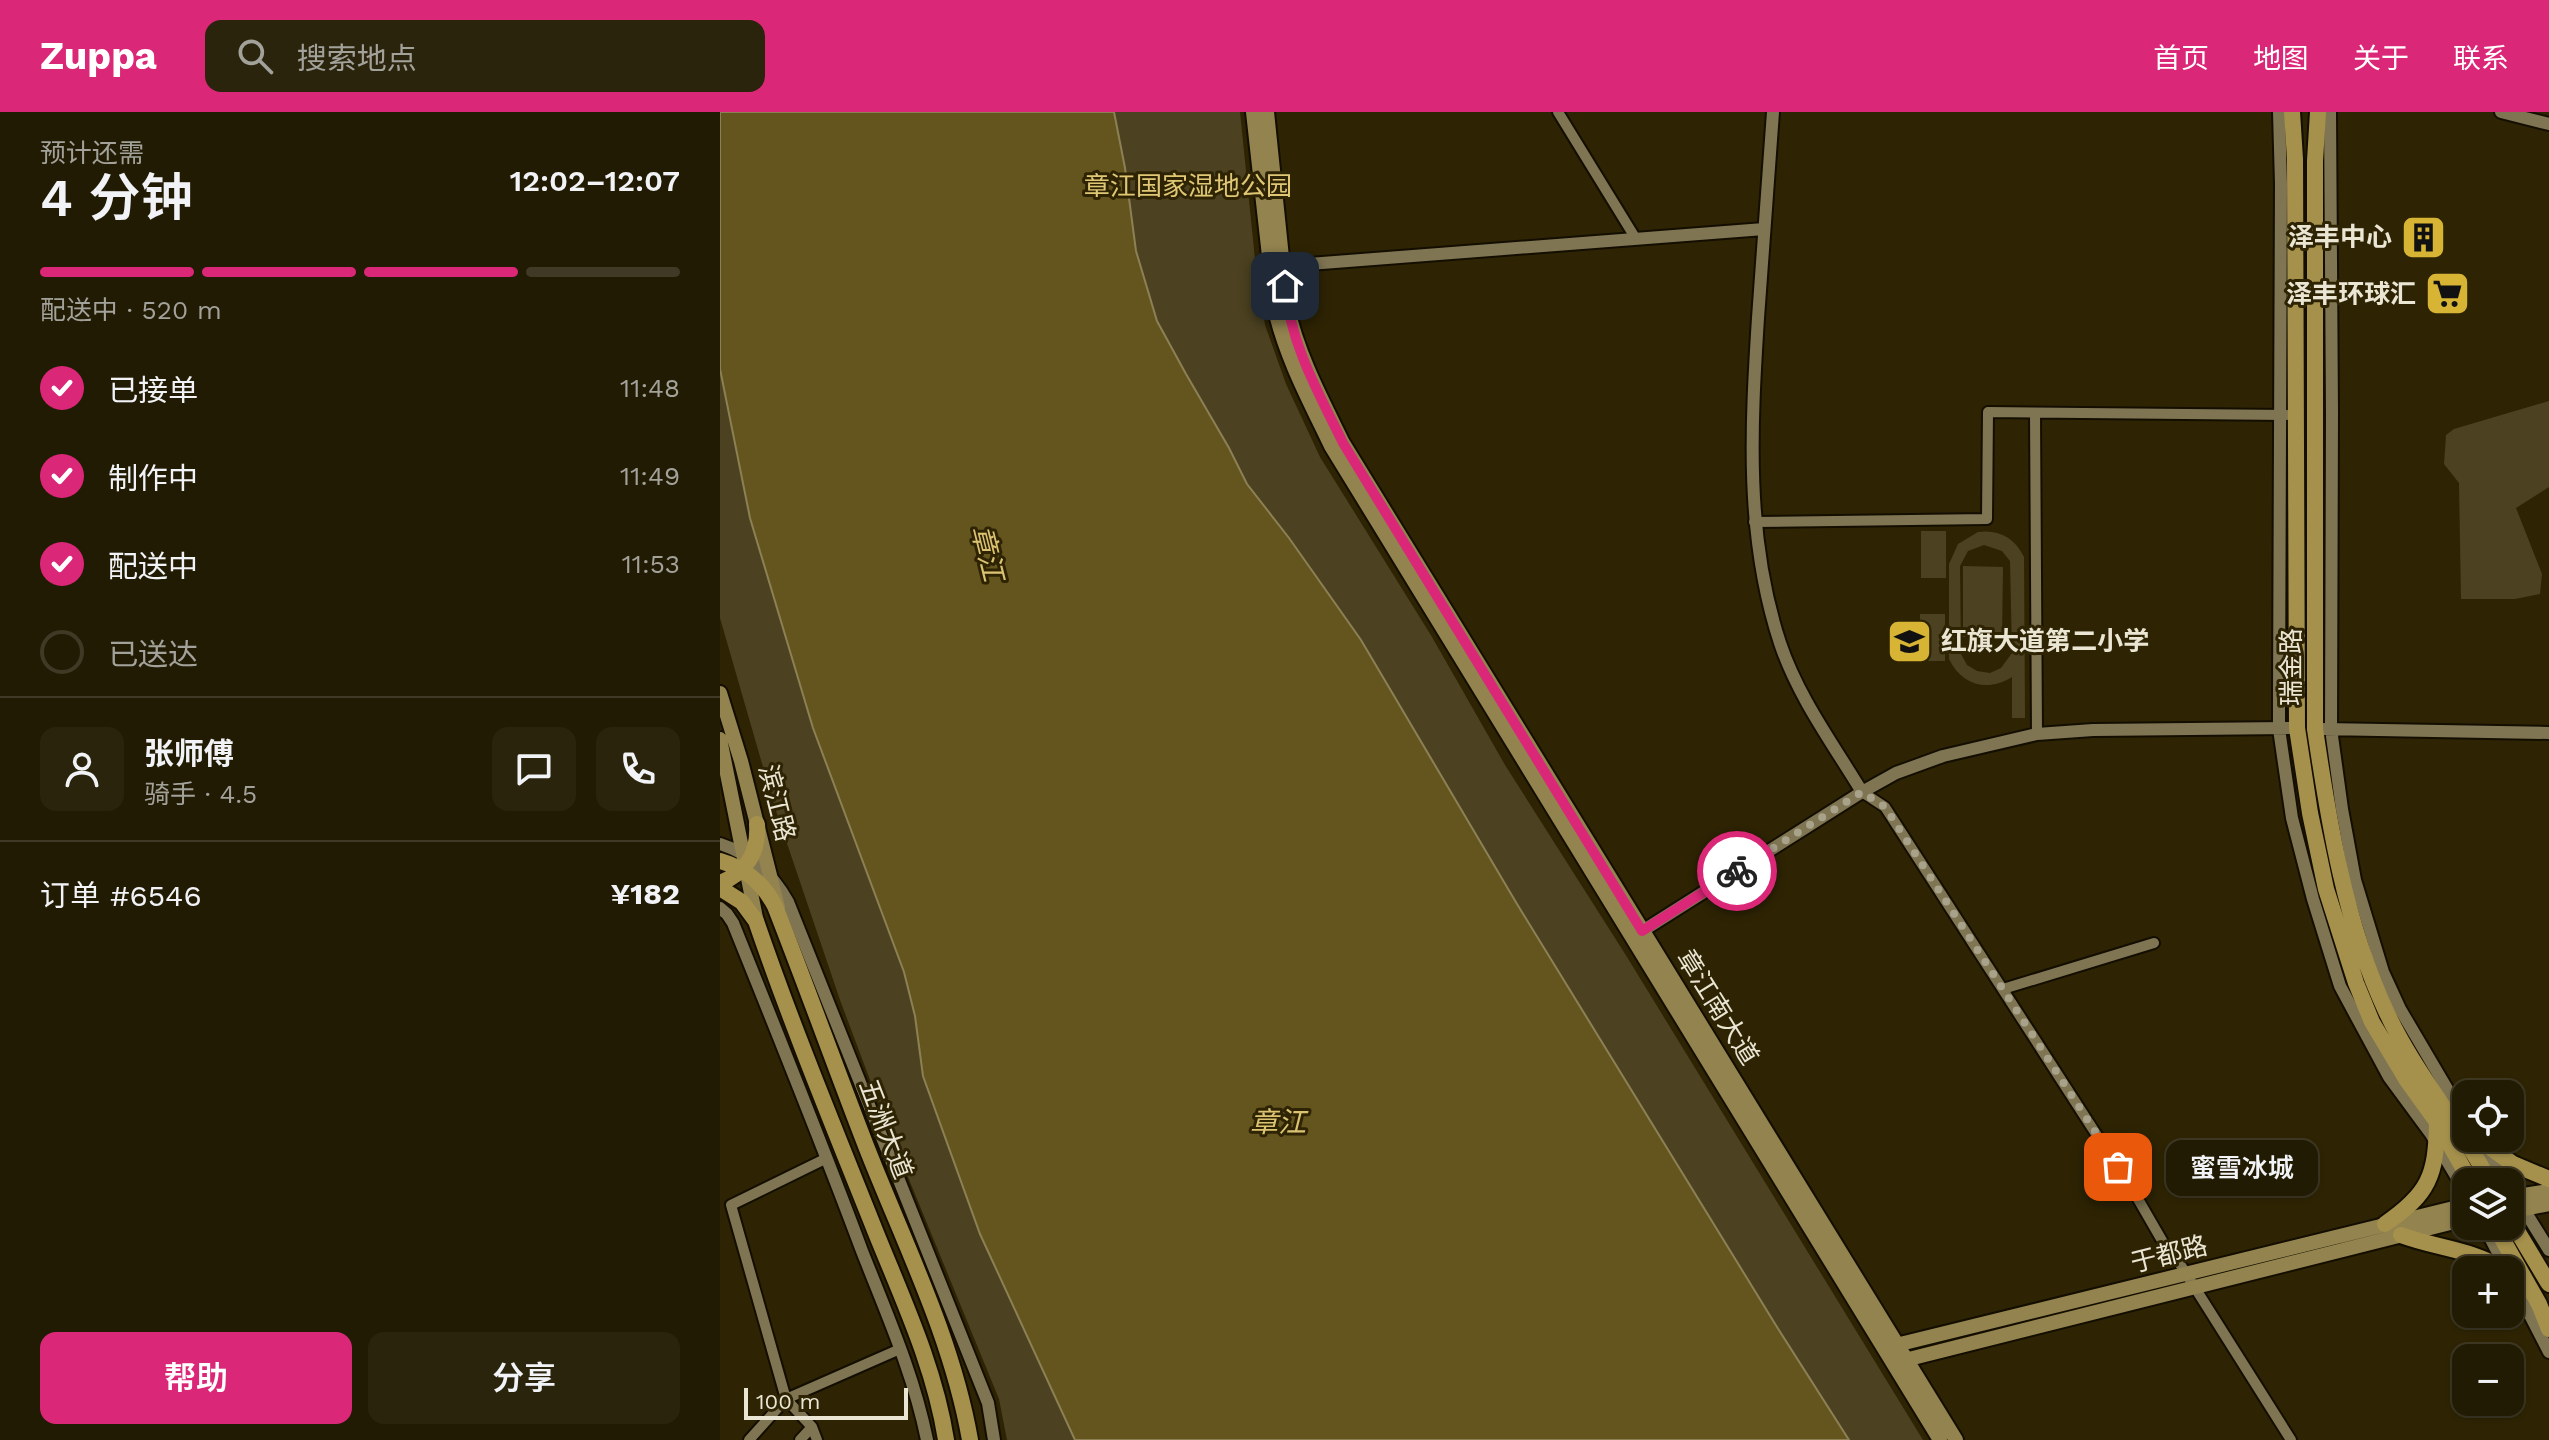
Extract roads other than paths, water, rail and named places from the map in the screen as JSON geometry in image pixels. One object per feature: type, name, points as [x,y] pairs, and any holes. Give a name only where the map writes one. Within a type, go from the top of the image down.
[{"type":"main road","name":"章江南大道","points":[[1253,112],[1275,310],[1299,378],[1331,446],[1891,1346],[1940,1440]]},
{"type":"main road","name":"章江南大道","points":[[1267,112],[1287,306],[1307,369],[1343,443],[1636,934]]},
{"type":"main road","points":[[2280,112],[2295,159]]},
{"type":"main road","name":"瑞金路","points":[[2292,112],[2295,159],[2288,415],[2297,728],[2310,813],[2326,889],[2372,1022],[2463,1168]]},
{"type":"main road","name":"瑞金路","points":[[2327,112],[2315,161],[2323,729],[2327,812],[2371,975],[2387,1012],[2419,1070],[2452,1112]]},
{"type":"main road","name":"滨江路","points":[[720,693],[757,824]]},
{"type":"main road","name":"滨江路","points":[[720,739],[753,872]]},
{"type":"main road","points":[[753,872],[757,824]]},
{"type":"main road","points":[[720,861],[753,872]]},
{"type":"main road","points":[[720,885],[753,872]]},
{"type":"main road","name":"五洲大道","points":[[720,885],[753,872]]},
{"type":"main road","name":"五洲大道","points":[[753,872],[770,897],[783,927],[866,1146],[944,1335],[970,1440]]},
{"type":"main road","name":"五洲大道","points":[[753,872],[752,914],[919,1340],[941,1408],[946,1440]]},
{"type":"main road","points":[[2385,1224],[2408,1207],[2423,1188],[2433,1167],[2437,1122]]},
{"type":"main road","points":[[2497,1152],[2513,1164],[2549,1179]]},
{"type":"main road","points":[[2524,1197],[2549,1191]]},
{"type":"main road","points":[[2524,1201],[2549,1204]]},
{"type":"main road","name":"于都路","points":[[1891,1346],[2452,1208]]},
{"type":"main road","name":"于都路","points":[[1900,1361],[2452,1222]]},
{"type":"main road","points":[[2524,1227],[2549,1284]]},
{"type":"main road","points":[[2401,1235],[2420,1243],[2480,1256]]},
{"type":"main road","points":[[2503,1240],[2549,1319]]},
{"type":"main road","points":[[2524,1285],[2539,1304],[2549,1329]]},
{"type":"main road","name":"章江南大道","points":[[1900,1361],[1956,1440]]},
{"type":"street","points":[[1558,112],[1636,239]]},
{"type":"street","points":[[1773,112],[1752,409],[1754,522],[1766,596],[1781,646],[1809,706],[1862,792],[1885,807],[2291,1440]]},
{"type":"street","points":[[2280,112],[2288,415],[2279,729],[2292,818],[2340,986],[2389,1077],[2452,1169]]},
{"type":"street","points":[[2327,112],[2332,413],[2323,729],[2549,733]]},
{"type":"street","points":[[2501,112],[2549,124]]},
{"type":"street","points":[[1283,266],[1764,229]]},
{"type":"street","points":[[1754,522],[1987,519],[1988,412],[2288,415]]},
{"type":"street","points":[[2035,413],[2037,734]]},
{"type":"street","points":[[1636,934],[1862,792],[1896,773],[1943,756],[2037,734],[2093,730],[2297,728]]},
{"type":"street","points":[[720,844],[788,902],[988,1403],[994,1440]]},
{"type":"street","points":[[753,872],[720,906],[731,918],[827,1158],[900,1349],[927,1440]]},
{"type":"street","points":[[2003,989],[2154,943]]},
{"type":"street","points":[[817,1440],[812,1427],[786,1399],[731,1205],[827,1158]]},
{"type":"street","points":[[2524,1216],[2549,1250]]},
{"type":"street","points":[[2524,1303],[2549,1352]]},
{"type":"street","points":[[749,1440],[786,1399],[900,1349]]},
{"type":"street","points":[[800,1440],[812,1427]]},
{"type":"water","name":"章江","points":[[720,112],[1114,112],[1136,251],[1157,321],[1186,374],[1247,484],[1361,640],[1517,904],[1849,1440],[1075,1440],[980,1234],[923,1076],[915,1016],[904,972],[813,728],[750,518],[720,369]]},
{"type":"place","name":"泽丰中心","points":[[2423,237]]},
{"type":"place","name":"泽丰环球汇","points":[[2447,294]]},
{"type":"place","name":"红旗大道第二小学","points":[[1910,641]]},
{"type":"place","name":"蜜雪冰城","points":[[2118,1167]]},
{"type":"park label","name":"章江国家湿地公园","points":[[1188,186]]}]
